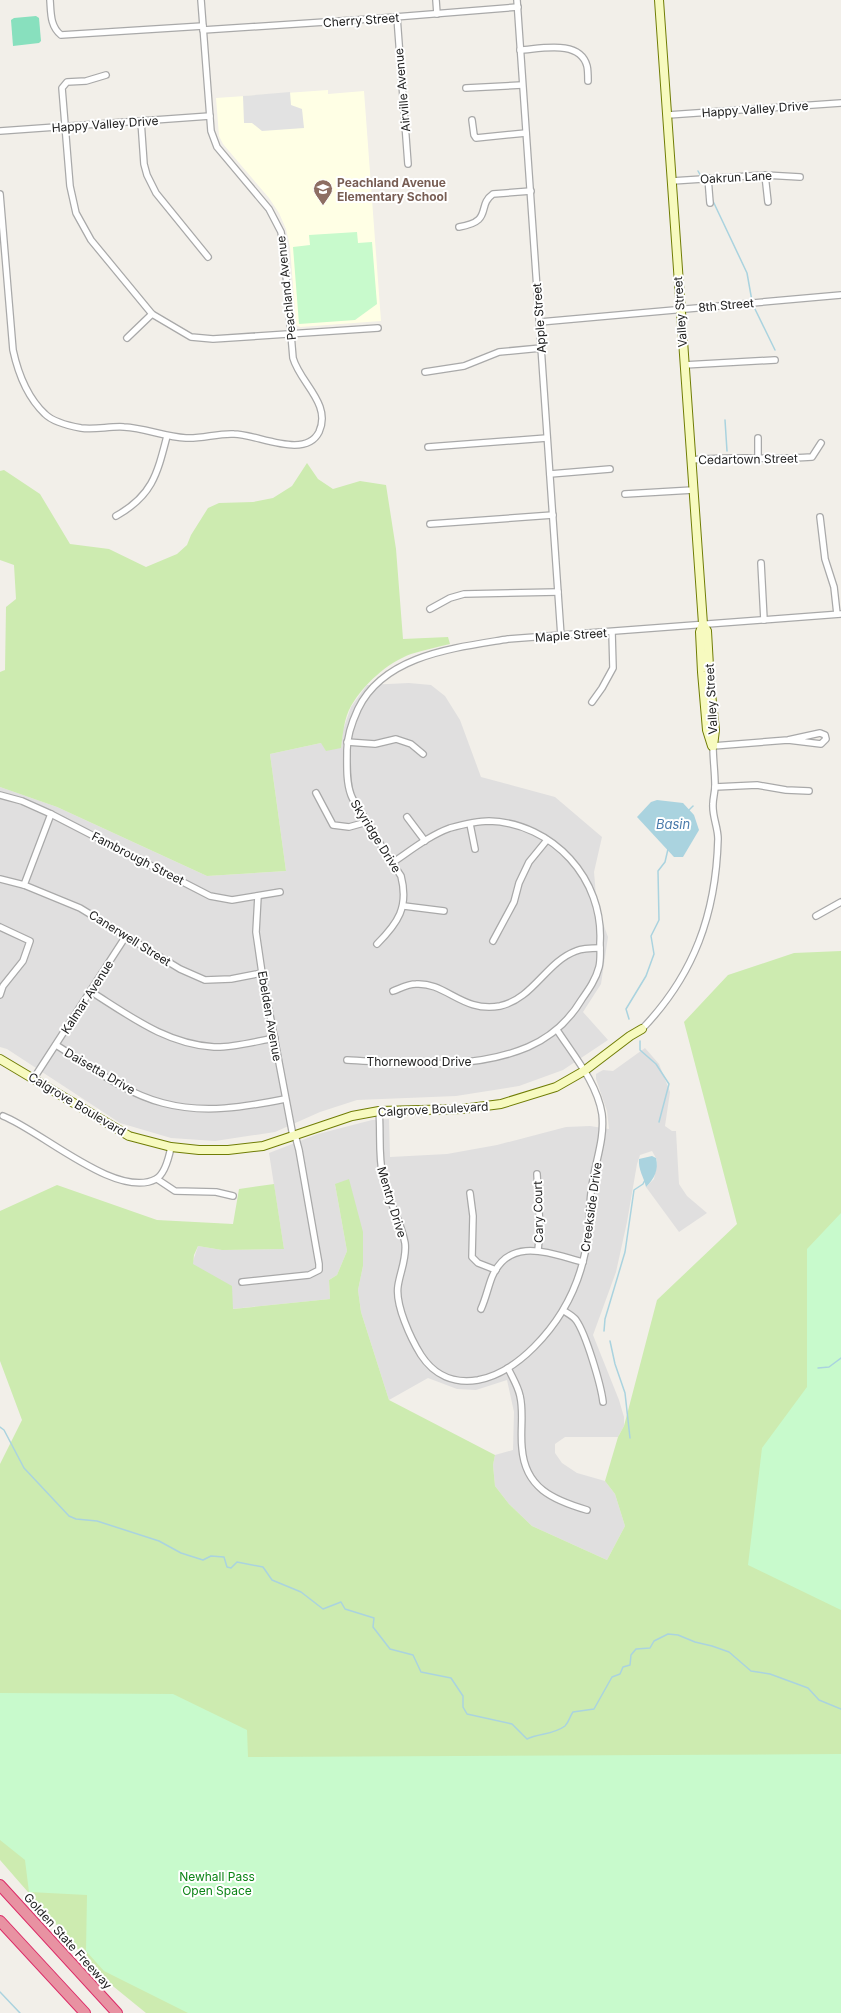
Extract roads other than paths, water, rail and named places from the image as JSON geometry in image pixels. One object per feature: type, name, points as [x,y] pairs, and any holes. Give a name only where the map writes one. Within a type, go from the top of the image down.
[{"type":"highway","name":"Golden State Freeway","points":[[0,1885],[117,2013]]},
{"type":"highway","points":[[0,1921],[84,2013]]},
{"type":"street","name":"Cherry Street","points":[[50,0],[52,22],[56,31],[61,35],[397,17],[518,7]]},
{"type":"street","name":"Peachland Avenue","points":[[0,194],[13,350],[17,369],[24,384],[45,415],[64,424],[82,428],[123,427],[167,436],[188,438],[235,434],[278,444],[298,446],[311,441],[318,433],[322,418],[321,407],[296,370],[293,358],[281,232],[269,209],[217,147],[211,131],[201,0]]},
{"type":"street","points":[[436,0],[437,14]]},
{"type":"street","name":"Apple Street","points":[[517,0],[561,636]]},
{"type":"street","name":"Valley Street","points":[[659,0],[703,624],[700,632],[702,672],[707,730],[713,746]]},
{"type":"street","name":"Airville Avenue","points":[[397,17],[408,164]]},
{"type":"street","points":[[520,50],[562,47],[572,50],[580,55],[587,65],[588,81]]},
{"type":"street","points":[[106,75],[86,81],[67,82],[62,88],[70,186],[76,213],[91,240],[152,314],[191,337],[213,339],[378,328]]},
{"type":"street","points":[[466,88],[522,85]]},
{"type":"street","name":"Happy Valley Drive","points":[[668,115],[841,103]]},
{"type":"street","name":"Happy Valley Drive","points":[[0,132],[210,116]]},
{"type":"street","points":[[472,120],[474,135],[476,138],[526,133]]},
{"type":"street","points":[[141,121],[144,164],[147,175],[156,193],[208,257]]},
{"type":"street","points":[[765,175],[768,202]]},
{"type":"street","name":"Oakrun Lane","points":[[672,181],[765,175],[800,177]]},
{"type":"street","points":[[708,178],[710,203]]},
{"type":"street","points":[[460,227],[474,224],[478,221],[484,212],[489,197],[493,194],[531,191]]},
{"type":"street","name":"8th Street","points":[[540,322],[680,308],[841,295]]},
{"type":"street","points":[[127,338],[152,314]]},
{"type":"street","points":[[425,372],[464,366],[500,352],[541,348]]},
{"type":"street","points":[[684,365],[775,360]]},
{"type":"street","points":[[116,516],[134,506],[148,489],[159,467],[167,436]]},
{"type":"street","points":[[428,447],[547,438]]},
{"type":"street","points":[[758,438],[758,459]]},
{"type":"street","name":"Cedartown Street","points":[[692,460],[735,457],[758,459],[812,457],[821,443]]},
{"type":"street","points":[[550,474],[610,469]]},
{"type":"street","points":[[625,494],[693,490]]},
{"type":"street","points":[[430,524],[553,515]]},
{"type":"street","points":[[820,517],[825,559],[834,587],[839,614]]},
{"type":"street","points":[[761,563],[764,620]]},
{"type":"street","points":[[430,609],[450,598],[464,594],[558,592]]},
{"type":"street","name":"Maple Street","points":[[347,742],[354,718],[364,696],[377,681],[395,669],[426,657],[508,639],[839,614]]},
{"type":"street","points":[[592,702],[613,668],[612,632]]},
{"type":"street","points":[[713,746],[788,740],[820,733],[825,735],[826,739],[821,744],[788,740]]},
{"type":"street","points":[[347,742],[375,744],[396,738],[411,744],[423,754]]},
{"type":"street","name":"Skyridge Drive","points":[[347,742],[347,770],[351,795],[401,876],[404,888],[404,906],[394,927],[377,944]]},
{"type":"street","name":"Calgrove Boulevard","points":[[0,1059],[129,1136],[171,1147],[199,1150],[228,1150],[263,1146],[352,1116],[379,1111],[462,1109],[501,1104],[556,1087],[584,1071],[630,1036],[642,1029],[665,1003],[684,974],[708,916],[713,895],[717,859],[717,829],[713,810],[715,787],[713,746]]},
{"type":"street","points":[[715,787],[757,785],[786,790],[809,790]]},
{"type":"street","points":[[316,794],[333,825],[349,827],[367,822]]},
{"type":"street","name":"Fambrough Street","points":[[0,795],[22,800],[210,896],[232,900],[280,892]]},
{"type":"street","points":[[24,886],[51,814]]},
{"type":"street","points":[[407,817],[426,841]]},
{"type":"street","name":"Thornewood Drive","points":[[347,1060],[414,1063],[474,1062],[500,1056],[528,1046],[557,1030],[576,1009],[596,978],[600,965],[601,932],[597,907],[586,882],[573,860],[559,847],[526,828],[489,821],[449,829],[392,862]]},
{"type":"street","points":[[470,824],[475,849]]},
{"type":"street","points":[[493,941],[514,902],[519,883],[529,862],[547,840]]},
{"type":"street","name":"Canerwell Street","points":[[0,879],[24,886],[80,908],[180,969],[205,980],[231,979],[262,973]]},
{"type":"street","name":"Ebelden Avenue","points":[[242,1282],[308,1275],[319,1270],[304,1174],[285,1099],[262,973],[256,932],[258,896]]},
{"type":"street","points":[[816,916],[841,902]]},
{"type":"street","points":[[404,906],[444,911]]},
{"type":"street","points":[[0,927],[30,941],[23,961],[3,986],[0,994]]},
{"type":"street","name":"Kalmar Avenue","points":[[34,1078],[126,936]]},
{"type":"street","points":[[393,991],[410,985],[421,984],[439,989],[472,1005],[488,1007],[502,1005],[523,995],[572,952],[580,949],[600,948]]},
{"type":"street","points":[[90,991],[162,1035],[189,1043],[216,1047],[275,1038]]},
{"type":"street","name":"Creekside Drive","points":[[508,1368],[524,1357],[541,1340],[564,1311],[577,1285],[588,1234],[591,1190],[602,1128],[598,1100],[584,1071],[557,1030]]},
{"type":"street","name":"Daisetta Drive","points":[[56,1045],[119,1085],[163,1103],[184,1107],[215,1109],[240,1107],[285,1099]]},
{"type":"street","name":"Mentry Drive","points":[[379,1111],[380,1162],[383,1177],[405,1244],[405,1260],[397,1288],[398,1297],[411,1337],[431,1368],[454,1380],[461,1381],[481,1379],[508,1368]]},
{"type":"street","points":[[3,1116],[18,1122],[77,1160],[98,1171],[130,1183],[148,1182],[157,1179],[165,1167],[171,1147]]},
{"type":"street","name":"Cary Court","points":[[537,1174],[540,1230],[538,1250]]},
{"type":"street","points":[[157,1179],[175,1191],[216,1192],[233,1196]]},
{"type":"street","points":[[470,1193],[473,1216],[472,1257],[478,1263],[496,1270]]},
{"type":"street","points":[[481,1309],[496,1270],[508,1256],[529,1250],[538,1250],[583,1262]]},
{"type":"street","points":[[564,1311],[573,1316],[581,1328],[601,1388],[603,1402]]},
{"type":"street","points":[[508,1368],[520,1394],[523,1413],[522,1448],[526,1468],[547,1495],[559,1502],[587,1510]]},
{"type":"water","name":"Basin","points":[[657,800],[683,803],[694,815],[699,830],[683,857],[674,857],[637,817],[651,802]]},
{"type":"water","points":[[652,1156],[656,1158],[657,1166],[651,1181],[646,1187],[640,1170],[639,1159]]},
{"type":"waterway","points":[[698,171],[702,178]]},
{"type":"waterway","points":[[703,181],[707,188]]},
{"type":"waterway","points":[[712,199],[747,273],[752,301]]},
{"type":"waterway","points":[[753,305],[775,350]]},
{"type":"waterway","points":[[725,420],[727,451]]},
{"type":"waterway","points":[[689,810],[693,806]]},
{"type":"waterway","points":[[629,1019],[626,1009],[646,976],[654,954],[651,936],[659,920],[658,871],[665,862],[668,849]]},
{"type":"waterway","points":[[640,1041],[640,1050],[656,1064],[669,1084],[659,1122]]},
{"type":"waterway","points":[[604,1331],[605,1319],[625,1252],[634,1190],[643,1184],[645,1180]]},
{"type":"waterway","points":[[610,1341],[615,1364],[625,1393],[630,1438]]},
{"type":"waterway","points":[[818,1368],[829,1367],[841,1358]]},
{"type":"waterway","points":[[0,1427],[4,1430],[24,1468],[69,1516],[76,1519],[97,1521],[159,1541],[181,1553],[203,1560],[211,1556],[224,1557],[227,1567],[231,1568],[237,1562],[263,1567],[272,1580],[301,1592],[323,1609],[341,1602],[345,1609],[374,1618],[373,1627],[390,1649],[413,1655],[421,1672],[451,1678],[463,1696],[463,1707],[467,1714],[512,1724],[527,1739],[560,1729],[565,1726],[573,1712],[594,1709],[612,1677],[620,1674],[623,1667],[630,1665],[631,1655],[636,1649],[650,1648],[654,1641],[668,1634],[678,1635],[695,1642],[729,1652],[751,1671],[770,1674],[808,1688],[819,1700],[841,1709]]},
{"type":"waterway","points":[[0,1992],[20,2013]]},
{"type":"place","name":"Peachland Avenue Elementary School","points":[[323,206]]},
{"type":"park label","name":"Newhall Pass Open Space","points":[[217,1883]]}]
